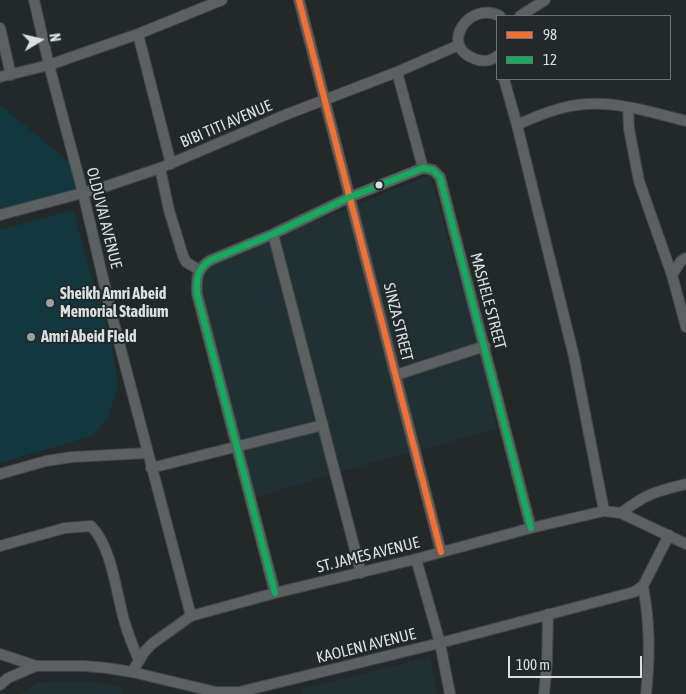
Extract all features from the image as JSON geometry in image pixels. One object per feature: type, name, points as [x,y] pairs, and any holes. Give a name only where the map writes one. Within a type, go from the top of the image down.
[{"type":"street","name":"OLDUVAI AVENUE","points":[[34,0],[110,308],[191,616]]},
{"type":"street","points":[[0,77],[49,65],[138,34],[222,0]]},
{"type":"street","name":"SINZA STREET","points":[[299,0],[441,552]]},
{"type":"street","points":[[522,15],[545,0]]},
{"type":"street","points":[[496,60],[474,59],[463,51],[458,37],[458,28],[474,8],[490,10],[498,15]]},
{"type":"street","points":[[0,28],[11,75]]},
{"type":"street","points":[[138,34],[171,164]]},
{"type":"street","name":"BIBI TITI AVENUE","points":[[0,215],[83,193],[171,164],[271,121],[397,72],[460,45]]},
{"type":"street","points":[[275,593],[197,294],[196,281],[199,270],[211,260],[273,234],[350,197],[422,168],[397,72]]},
{"type":"street","points":[[504,80],[574,357],[604,511]]},
{"type":"street","points":[[517,125],[566,107],[586,104],[602,104],[628,108],[686,121]]},
{"type":"street","points":[[628,108],[629,129],[639,181],[672,275],[686,327]]},
{"type":"street","points":[[160,168],[169,210],[183,256],[186,262],[199,270]]},
{"type":"street","name":"MASHELE STREET","points":[[422,168],[433,170],[440,177],[531,528]]},
{"type":"street","points":[[273,234],[361,573]]},
{"type":"street","points":[[672,275],[680,261],[686,258]]},
{"type":"street","points":[[396,375],[484,346]]},
{"type":"street","points":[[151,468],[323,425]]},
{"type":"street","points":[[0,474],[46,461],[72,457],[148,453]]},
{"type":"street","points":[[621,513],[641,498],[656,491],[686,484]]},
{"type":"street","name":"ST. JAMES AVENUE","points":[[132,672],[153,643],[191,616],[275,593],[604,511],[621,513],[686,544]]},
{"type":"street","points":[[0,546],[65,528],[91,526],[97,533],[106,552],[130,642],[139,660]]},
{"type":"street","points":[[646,694],[649,662],[648,613],[643,586],[669,535]]},
{"type":"street","points":[[416,559],[440,643],[450,694]]},
{"type":"street","name":"KAOLENI AVENUE","points":[[0,654],[36,666],[84,666],[132,672],[216,692],[239,692],[440,643],[634,592],[643,586]]},
{"type":"street","points":[[544,694],[548,614]]},
{"type":"street","name":"KAOLENI AVENUE","points":[[0,686],[14,675],[36,666]]},
{"type":"shaded area","points":[[0,105],[80,171],[85,187],[0,211]]},
{"type":"shaded area","points":[[430,175],[480,352],[497,429],[335,473],[251,499],[191,271]]},
{"type":"shaded area","name":"Sheikh Amri Abeid Memorial Stadium","points":[[73,210],[110,336],[118,385],[108,418],[92,436],[0,463],[0,230]]},
{"type":"shaded area","points":[[431,656],[436,694],[302,694],[302,689]]},
{"type":"shaded area","points":[[84,681],[123,687],[122,694],[21,694],[38,683]]},
{"type":"transit line","name":"98","points":[[299,0],[441,552]]},
{"type":"transit line","name":"12","points":[[275,593],[197,294],[198,274],[206,263],[211,260],[273,234],[350,197],[423,168],[433,170],[440,177],[531,528]]},
{"type":"place","name":"Sheikh Amri Abeid Memorial Stadium","points":[[50,303]]},
{"type":"place","name":"Amri Abeid FIeld","points":[[31,337]]}]
